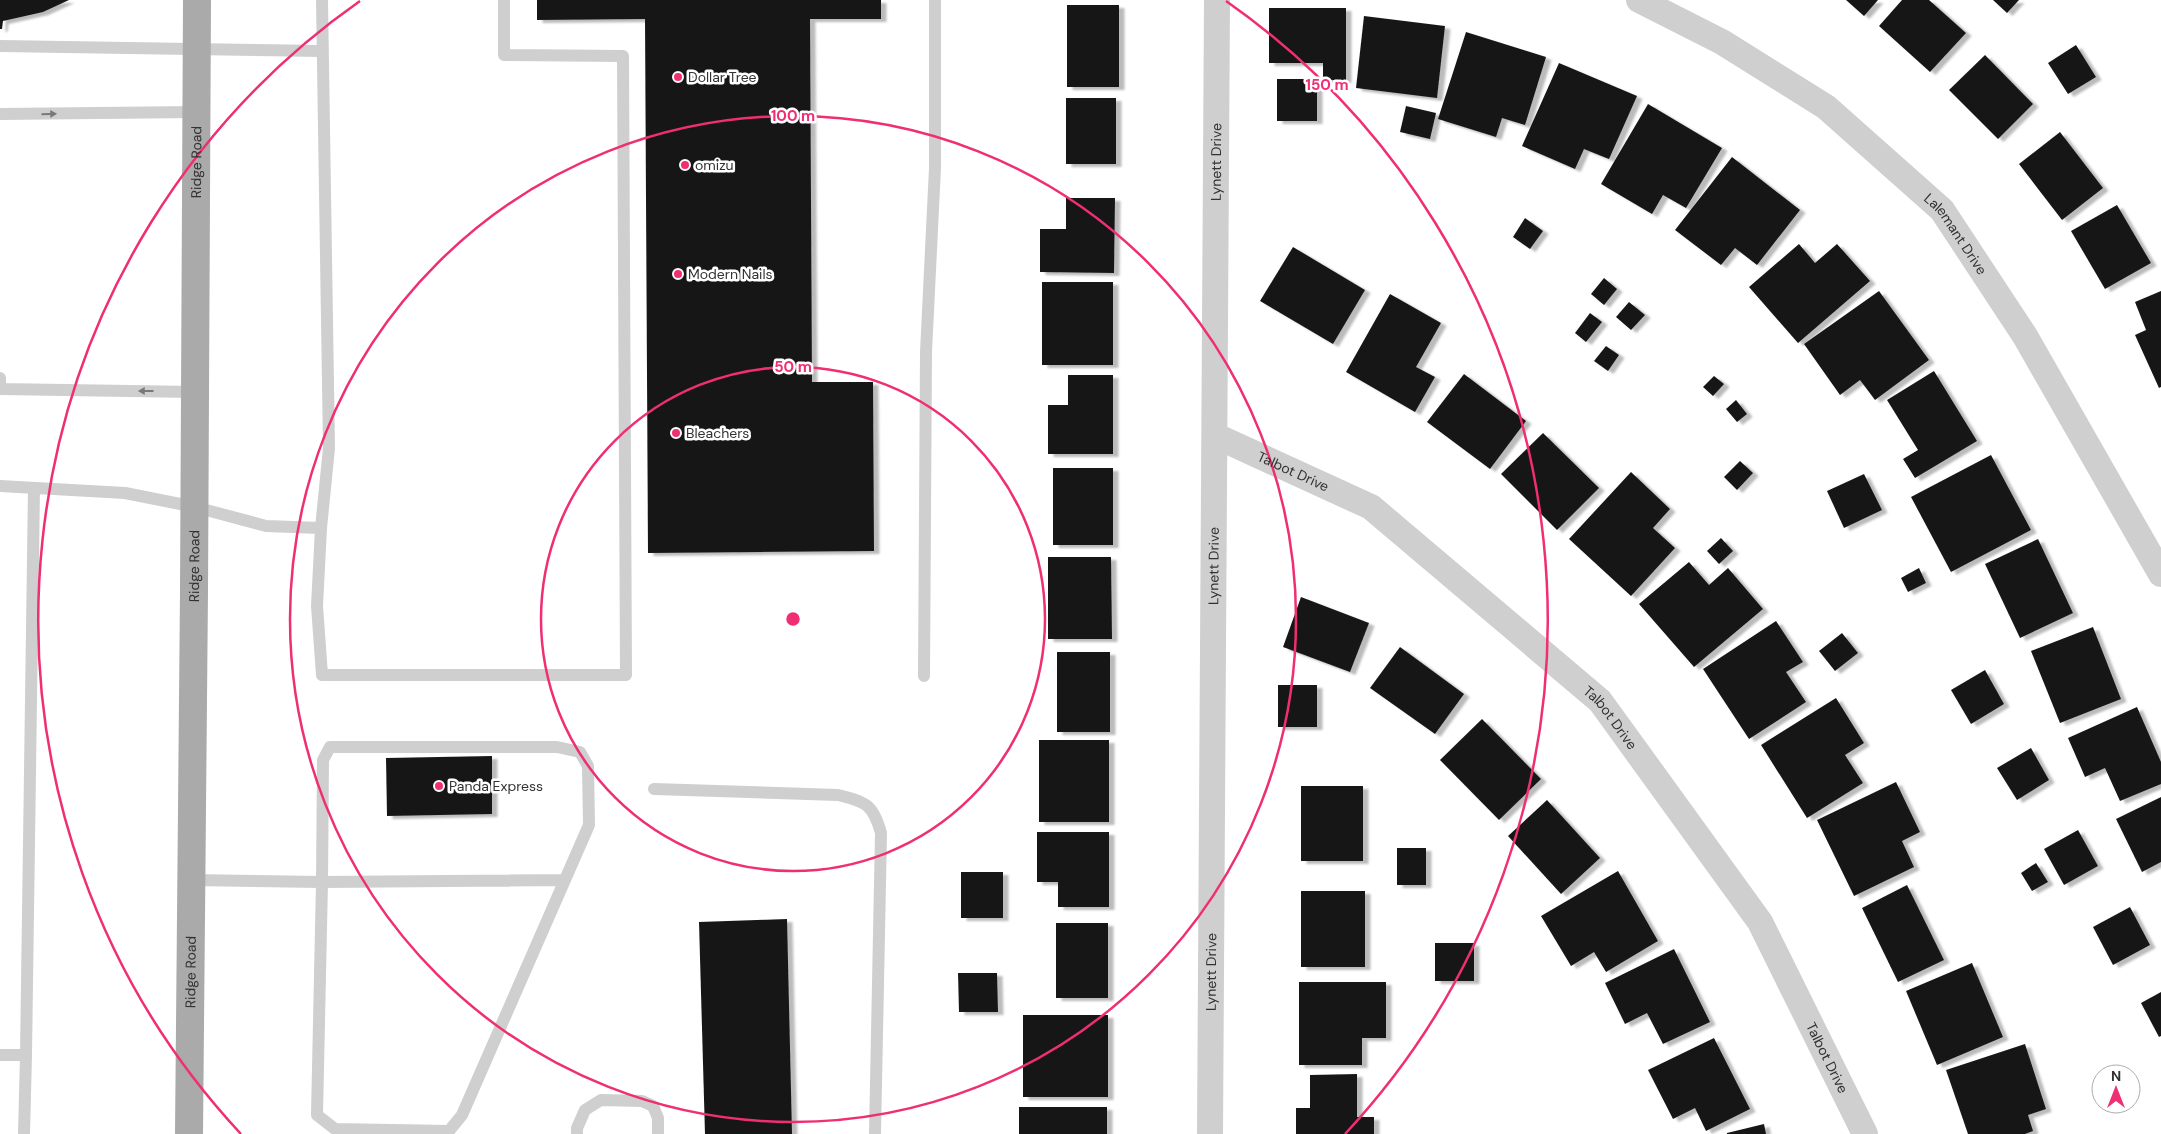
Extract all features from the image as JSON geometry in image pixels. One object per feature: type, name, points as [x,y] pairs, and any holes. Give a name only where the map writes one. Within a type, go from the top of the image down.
[{"type":"main road","name":"Ridge Road","points":[[189,1134],[195,507],[197,0]]},
{"type":"street","name":"Lynett Drive","points":[[1210,1134],[1216,436],[1217,0]]},
{"type":"street","name":"Lalemant Drive","points":[[1639,0],[1722,42],[1826,107],[1942,210],[2025,336],[2161,574]]},
{"type":"street","name":"Talbot Drive","points":[[1216,436],[1371,507],[1600,701],[1760,922],[1865,1134]]},
{"type":"lane","points":[[322,0],[329,448],[321,528],[317,606],[322,674],[626,674],[623,56],[504,55],[504,0]]},
{"type":"lane","points":[[924,676],[926,352],[935,168],[935,0]]},
{"type":"lane","points":[[0,46],[322,51]]},
{"type":"lane","points":[[0,114],[196,112]]},
{"type":"lane","points":[[0,378],[0,389],[195,392]]},
{"type":"lane","points":[[0,486],[124,494],[195,507],[266,526],[321,528]]},
{"type":"lane","points":[[24,1134],[34,488]]},
{"type":"lane","points":[[330,747],[557,747],[580,752],[588,766],[589,825],[462,1115],[449,1131],[334,1129],[317,1116],[322,882],[323,760],[330,747]]},
{"type":"lane","points":[[654,789],[838,795],[863,801],[876,816],[880,833],[875,1134]]},
{"type":"lane","points":[[192,880],[322,882],[564,880]]},
{"type":"lane","points":[[0,1055],[26,1055]]},
{"type":"lane","points":[[577,1134],[577,1128],[586,1110],[601,1100],[642,1101],[653,1106],[658,1118],[658,1134]]},
{"type":"building","points":[[0,0],[69,0],[43,12],[3,21],[2,29],[0,29]]},
{"type":"building","points":[[537,0],[881,0],[881,19],[810,19],[812,382],[873,382],[874,551],[648,553],[645,19],[537,20]]},
{"type":"building","points":[[1846,0],[1878,0],[1864,16]]},
{"type":"building","points":[[1902,0],[1929,0],[1966,33],[1930,72],[1879,26]]},
{"type":"building","points":[[1993,0],[2019,0],[2007,13]]},
{"type":"building","points":[[1067,5],[1119,5],[1119,87],[1067,87]]},
{"type":"building","points":[[1269,8],[1346,8],[1346,80],[1323,80],[1323,63],[1269,63]]},
{"type":"building","points":[[1364,16],[1445,26],[1437,98],[1356,88]]},
{"type":"building","points":[[1466,32],[1546,57],[1525,125],[1502,118],[1496,137],[1438,119]]},
{"type":"building","points":[[2076,45],[2096,77],[2068,94],[2048,63]]},
{"type":"building","points":[[1985,55],[2033,104],[1998,139],[1949,90]]},
{"type":"building","points":[[1559,63],[1637,96],[1609,159],[1584,149],[1575,169],[1522,146]]},
{"type":"building","points":[[1277,79],[1317,79],[1317,121],[1277,121]]},
{"type":"building","points":[[1066,98],[1116,98],[1116,164],[1066,164]]},
{"type":"building","points":[[1648,104],[1722,148],[1686,208],[1663,195],[1652,214],[1601,184]]},
{"type":"building","points":[[1406,106],[1436,113],[1430,139],[1400,132]]},
{"type":"building","points":[[2060,132],[2103,188],[2062,220],[2019,164]]},
{"type":"building","points":[[1732,157],[1800,210],[1757,265],[1735,248],[1721,265],[1675,230]]},
{"type":"building","points":[[1066,198],[1115,198],[1114,273],[1040,272],[1040,229],[1066,229]]},
{"type":"building","points":[[2117,205],[2151,263],[2105,289],[2071,231]]},
{"type":"building","points":[[1525,218],[1543,231],[1530,249],[1513,237]]},
{"type":"building","points":[[1799,244],[1815,263],[1837,244],[1870,281],[1798,343],[1749,287]]},
{"type":"building","points":[[1293,247],[1365,290],[1333,344],[1260,301]]},
{"type":"building","points":[[1604,278],[1617,289],[1604,305],[1591,294]]},
{"type":"building","points":[[1042,282],[1113,282],[1113,365],[1042,365]]},
{"type":"building","points":[[1879,291],[1929,360],[1875,400],[1860,380],[1840,395],[1804,344]]},
{"type":"building","points":[[2161,291],[2161,387],[2159,388],[2135,335],[2146,330],[2135,302]]},
{"type":"building","points":[[1390,294],[1441,323],[1416,367],[1435,377],[1415,412],[1346,372]]},
{"type":"building","points":[[1629,302],[1645,315],[1631,330],[1616,317]]},
{"type":"building","points":[[1590,313],[1602,322],[1586,342],[1575,333]]},
{"type":"building","points":[[1606,346],[1619,355],[1608,371],[1594,361]]},
{"type":"building","points":[[1934,371],[1977,441],[1915,478],[1903,459],[1918,450],[1887,400]]},
{"type":"building","points":[[1464,374],[1526,421],[1490,469],[1427,422]]},
{"type":"building","points":[[1068,375],[1113,375],[1113,454],[1048,454],[1048,405],[1068,405]]},
{"type":"building","points":[[1714,376],[1724,384],[1713,396],[1703,387]]},
{"type":"building","points":[[1736,400],[1747,414],[1737,422],[1726,409]]},
{"type":"building","points":[[1543,433],[1599,488],[1557,530],[1501,474]]},
{"type":"building","points":[[1991,455],[2031,530],[1951,572],[1911,497]]},
{"type":"building","points":[[1740,461],[1753,473],[1737,490],[1724,477]]},
{"type":"building","points":[[1053,468],[1113,468],[1113,545],[1053,545]]},
{"type":"building","points":[[1631,472],[1670,509],[1653,528],[1675,548],[1631,596],[1569,539]]},
{"type":"building","points":[[1864,474],[1882,510],[1844,528],[1827,491]]},
{"type":"building","points":[[1721,538],[1733,551],[1719,564],[1707,551]]},
{"type":"building","points":[[2038,539],[2073,613],[2020,638],[1985,564]]},
{"type":"building","points":[[1048,557],[1111,557],[1112,639],[1048,639]]},
{"type":"building","points":[[1689,562],[1709,585],[1728,568],[1763,609],[1694,667],[1639,604]]},
{"type":"building","points":[[1919,568],[1926,583],[1908,592],[1901,578]]},
{"type":"building","points":[[1301,597],[1369,623],[1350,672],[1283,647]]},
{"type":"building","points":[[1776,621],[1803,662],[1786,672],[1806,702],[1749,739],[1703,669]]},
{"type":"building","points":[[2093,627],[2121,699],[2060,723],[2031,651]]},
{"type":"building","points":[[1842,633],[1858,653],[1835,671],[1819,651]]},
{"type":"building","points":[[1400,647],[1464,694],[1435,734],[1370,688]]},
{"type":"building","points":[[1057,652],[1110,652],[1110,732],[1057,732]]},
{"type":"building","points":[[1985,670],[2004,704],[1971,724],[1951,690]]},
{"type":"building","points":[[1278,685],[1317,685],[1317,727],[1278,727]]},
{"type":"building","points":[[1836,698],[1864,743],[1845,755],[1863,783],[1807,818],[1761,745]]},
{"type":"building","points":[[2137,707],[2161,762],[2161,784],[2120,801],[2105,768],[2085,777],[2068,738]]},
{"type":"building","points":[[1482,719],[1541,779],[1499,820],[1440,760]]},
{"type":"building","points":[[1039,740],[1109,740],[1109,822],[1039,822]]},
{"type":"building","points":[[2031,748],[2049,780],[2017,800],[1997,768]]},
{"type":"building","name":"Panda Express","points":[[492,756],[492,814],[387,816],[386,758]]},
{"type":"building","points":[[1896,782],[1920,832],[1902,841],[1914,867],[1854,896],[1817,820]]},
{"type":"building","points":[[1301,786],[1363,786],[1363,861],[1301,861]]},
{"type":"building","points":[[2161,797],[2161,862],[2142,872],[2116,819]]},
{"type":"building","points":[[1547,800],[1600,858],[1561,894],[1508,836]]},
{"type":"building","points":[[2078,830],[2098,866],[2064,885],[2044,849]]},
{"type":"building","points":[[1037,832],[1109,832],[1109,907],[1058,907],[1058,882],[1037,882]]},
{"type":"building","points":[[1397,848],[1426,848],[1426,885],[1397,885]]},
{"type":"building","points":[[2036,863],[2048,882],[2032,891],[2021,873]]},
{"type":"building","points":[[1618,871],[1658,941],[1606,972],[1594,952],[1571,966],[1541,916]]},
{"type":"building","points":[[961,872],[1003,872],[1003,918],[961,918]]},
{"type":"building","points":[[1907,885],[1944,960],[1898,982],[1862,908]]},
{"type":"building","points":[[1301,891],[1365,891],[1365,967],[1301,967]]},
{"type":"building","points":[[2130,907],[2150,945],[2113,965],[2093,927]]},
{"type":"building","points":[[787,919],[792,1134],[705,1134],[699,922]]},
{"type":"building","points":[[1056,923],[1108,923],[1108,998],[1056,998]]},
{"type":"building","points":[[1435,943],[1474,943],[1474,981],[1435,981]]},
{"type":"building","points":[[1674,949],[1710,1022],[1663,1044],[1647,1013],[1625,1024],[1605,983]]},
{"type":"building","points":[[1972,963],[2003,1037],[1937,1065],[1906,991]]},
{"type":"building","points":[[958,973],[997,973],[998,1012],[959,1012]]},
{"type":"building","points":[[1299,982],[1386,982],[1386,1038],[1362,1038],[1362,1065],[1299,1065]]},
{"type":"building","points":[[2161,992],[2161,1036],[2159,1037],[2141,1003]]},
{"type":"building","points":[[1023,1015],[1108,1015],[1108,1097],[1023,1097]]},
{"type":"building","points":[[1714,1038],[1750,1109],[1706,1131],[1695,1108],[1673,1119],[1648,1070]]},
{"type":"building","points":[[2025,1044],[2046,1109],[2028,1115],[2033,1131],[2025,1134],[1968,1134],[1946,1070]]},
{"type":"building","points":[[1357,1074],[1357,1117],[1374,1117],[1374,1134],[1296,1134],[1296,1108],[1310,1108],[1310,1075]]},
{"type":"building","points":[[1019,1107],[1107,1107],[1107,1134],[1019,1134]]},
{"type":"building","points":[[1764,1124],[1766,1134],[1727,1134],[1727,1133]]},
{"type":"place","name":"Dollar Tree","points":[[678,77]]},
{"type":"place","name":"omizu","points":[[685,165]]},
{"type":"place","name":"Modern Nails","points":[[678,274]]},
{"type":"place","name":"Bleachers","points":[[676,433]]},
{"type":"place","name":"Panda Express","points":[[439,786]]}]
